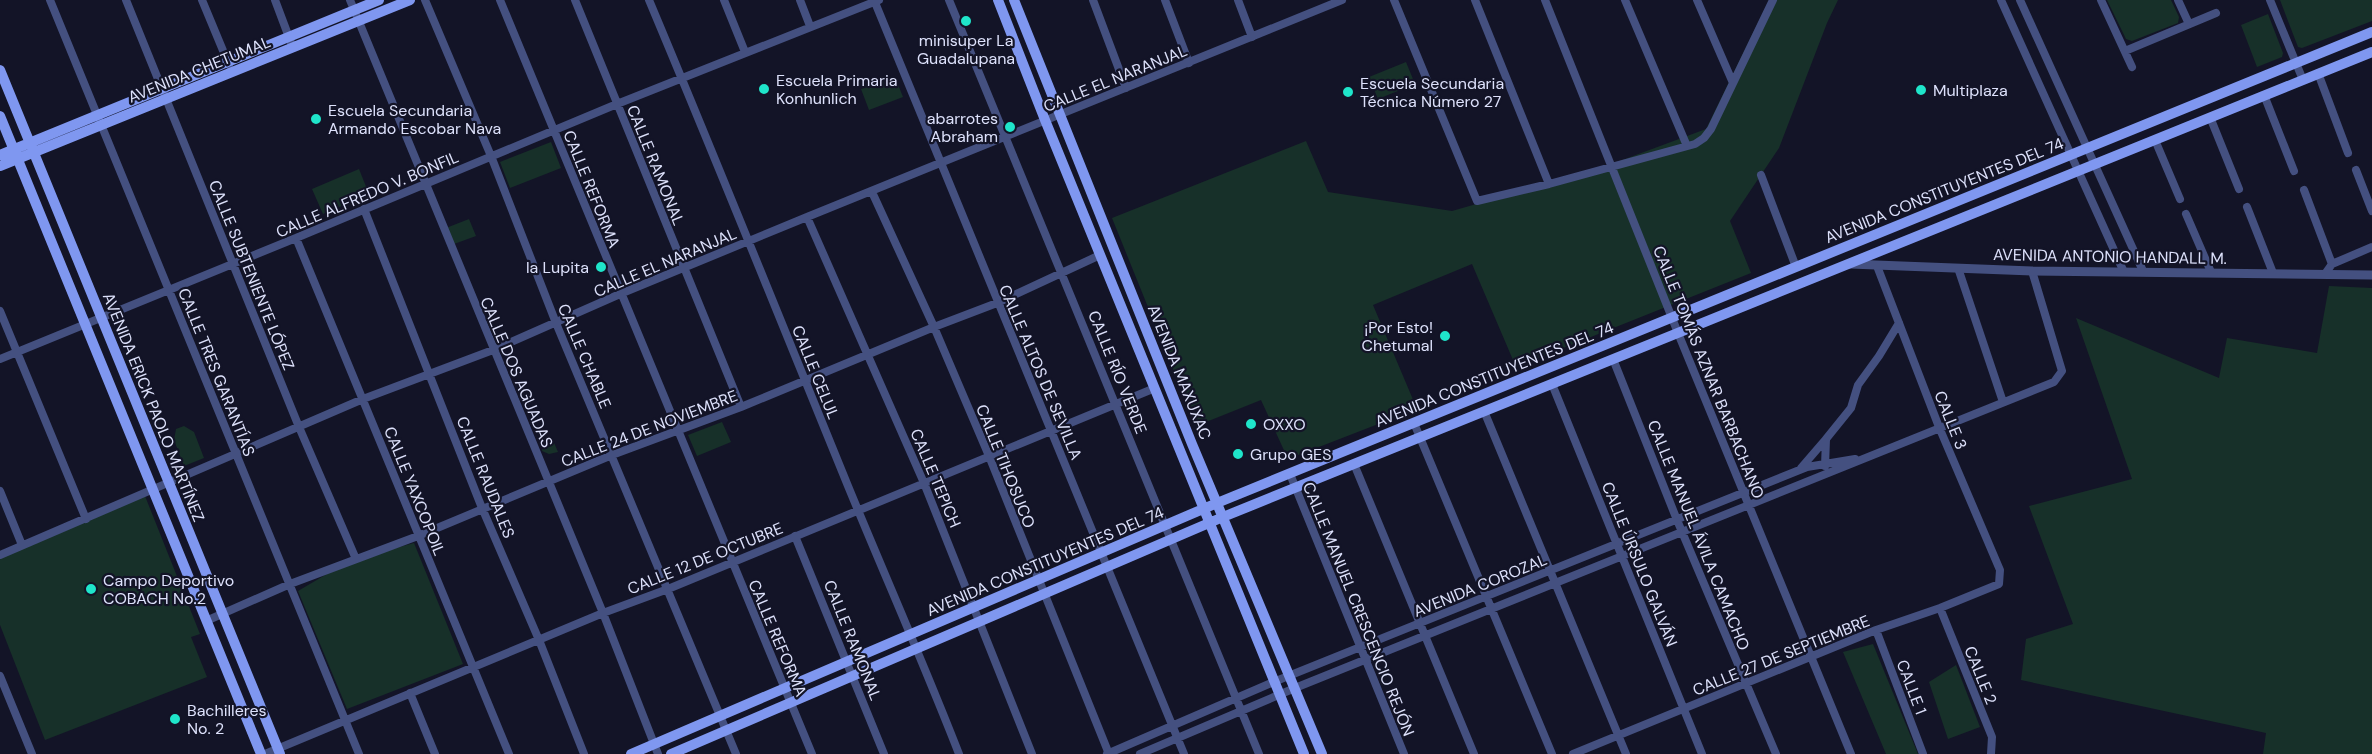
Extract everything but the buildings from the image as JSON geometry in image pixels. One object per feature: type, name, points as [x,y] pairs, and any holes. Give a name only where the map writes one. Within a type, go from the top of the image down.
[{"type":"main road","name":"AVENIDA CHETUMAL","points":[[0,166],[16,154],[291,42],[379,0]]},
{"type":"main road","name":"AVENIDA CHETUMAL","points":[[354,10],[410,0]]},
{"type":"main road","name":"AVENIDA MAXUXAC","points":[[998,0],[1304,754]]},
{"type":"main road","name":"AVENIDA MAXUXAC","points":[[1014,0],[1217,503],[1322,754]]},
{"type":"main road","name":"AVENIDA CONSTITUYENTES DEL 74","points":[[631,754],[656,749],[720,716],[1217,503],[2372,32]]},
{"type":"main road","name":"AVENIDA CONSTITUYENTES DEL 74","points":[[671,754],[1223,517],[2372,51]]},
{"type":"main road","name":"AVENIDA ERICK PAOLO MARTÍNEZ","points":[[0,70],[279,752]]},
{"type":"main road","name":"AVENIDA ERICK PAOLO MARTÍNEZ","points":[[0,116],[206,621],[263,754]]},
{"type":"main road","name":"AVENIDA CHETUMAL","points":[[0,155],[16,154]]},
{"type":"street","name":"CALLE TRES GARANTÍAS","points":[[50,0],[359,754]]},
{"type":"street","name":"CALLE SUBTENIENTE LÓPEZ","points":[[126,0],[298,428],[356,559]]},
{"type":"street","points":[[202,0],[229,67]]},
{"type":"street","points":[[275,0],[291,42]]},
{"type":"street","name":"CALLE CHABLE","points":[[425,0],[491,156],[556,323],[736,754]]},
{"type":"street","name":"CALLE REFORMA","points":[[500,0],[812,754]]},
{"type":"street","name":"CALLE RAMONAL","points":[[575,0],[741,407]]},
{"type":"street","name":"CALLE CELUL","points":[[649,0],[959,754]]},
{"type":"street","points":[[724,0],[745,52]]},
{"type":"street","points":[[800,0],[810,26]]},
{"type":"street","name":"CALLE RÍO VERDE","points":[[949,0],[1007,136],[1259,754]]},
{"type":"street","points":[[1093,0],[1126,88]]},
{"type":"street","points":[[1165,0],[1189,63]]},
{"type":"street","points":[[1238,0],[1252,37]]},
{"type":"street","points":[[1317,0],[1321,9]]},
{"type":"street","name":"CALLE EL NARANJAL","points":[[0,555],[363,399],[493,350],[683,268],[1342,0]]},
{"type":"street","points":[[1395,0],[1477,201],[1612,167],[1687,146],[1704,138],[1773,0]]},
{"type":"street","points":[[1475,0],[1549,184]]},
{"type":"street","name":"CALLE TOMÁS AZNAR BARBACHANO","points":[[1545,0],[1678,333],[1851,754]]},
{"type":"street","points":[[1625,0],[1687,146]]},
{"type":"street","points":[[1697,0],[1733,83]]},
{"type":"street","points":[[2001,0],[2123,270]]},
{"type":"street","points":[[2020,0],[2143,271]]},
{"type":"street","points":[[2101,0],[2132,67]]},
{"type":"street","points":[[2178,0],[2189,24]]},
{"type":"street","points":[[2270,0],[2303,80]]},
{"type":"street","name":"CALLE ALFREDO V. BONFIL","points":[[0,359],[553,130],[876,1]]},
{"type":"street","name":"CALLE ALTOS DE SEVILLA","points":[[876,1],[940,164],[1184,754]]},
{"type":"street","name":"CALLE DOS AGUADAS","points":[[354,10],[603,613],[656,749]]},
{"type":"street","points":[[2125,51],[2216,13]]},
{"type":"street","points":[[2318,74],[2348,153]]},
{"type":"street","points":[[2264,95],[2294,171]]},
{"type":"street","points":[[2210,117],[2239,189]]},
{"type":"street","points":[[2155,140],[2180,199]]},
{"type":"street","points":[[2356,170],[2372,211]]},
{"type":"street","points":[[1761,175],[1796,267]]},
{"type":"street","points":[[2304,190],[2332,264]]},
{"type":"street","name":"CALLE TIHOSUCO","points":[[872,192],[934,327],[989,456],[1108,754]]},
{"type":"street","points":[[2247,207],[2274,273]]},
{"type":"street","name":"CALLE RAUDALES","points":[[364,209],[482,508],[539,640],[584,754]]},
{"type":"street","points":[[2186,214],[2211,272]]},
{"type":"street","name":"CALLE TEPICH","points":[[807,217],[924,483],[1032,754]]},
{"type":"street","name":"CALLE YAXCOPOIL","points":[[296,238],[509,754]]},
{"type":"street","points":[[2325,274],[2332,264],[2372,247]]},
{"type":"street","name":"CALLE 24 DE NOVIEMBRE","points":[[206,621],[290,584],[418,536],[612,455],[741,407],[804,379],[997,303],[1100,255]]},
{"type":"street","name":"AVENIDA ANTONIO HANDALL M.","points":[[1847,264],[2032,271],[2123,270],[2372,275]]},
{"type":"street","name":"CALLE 3","points":[[1877,266],[1939,427],[2000,570],[1999,584]]},
{"type":"street","points":[[1958,268],[2003,402]]},
{"type":"street","name":"AVENIDA COROZAL","points":[[1140,754],[1281,693],[2055,382],[2062,371],[2032,271]]},
{"type":"street","points":[[0,311],[86,519]]},
{"type":"street","points":[[1800,470],[1851,408],[1858,384],[1879,356],[1899,323]]},
{"type":"street","name":"CALLE MANUEL ÁVILA CAMACHO","points":[[1613,359],[1677,520],[1776,754]]},
{"type":"street","points":[[1512,383],[1518,398]]},
{"type":"street","name":"CALLE ÚRSULO GALVÁN","points":[[1552,384],[1702,754]]},
{"type":"street","name":"CALLE 12 DE OCTUBRE","points":[[263,754],[279,752],[474,666],[668,589],[1155,388]]},
{"type":"street","points":[[1484,411],[1626,754]]},
{"type":"street","points":[[1414,423],[1552,754]]},
{"type":"street","points":[[1826,439],[1827,474]]},
{"type":"street","name":"AVENIDA COROZAL","points":[[1108,754],[1276,681],[1743,492],[1800,470],[1868,457]]},
{"type":"street","points":[[1354,464],[1474,754]]},
{"type":"street","name":"CALLE MANUEL CRESCENCIO REJÓN","points":[[1290,474],[1404,754]]},
{"type":"street","points":[[0,490],[22,545]]},
{"type":"street","name":"CALLE RAMONAL","points":[[795,536],[848,661],[884,754]]},
{"type":"street","name":"CALLE 27 DE SEPTIEMBRE","points":[[1573,754],[1810,656],[1999,584]]},
{"type":"street","name":"CALLE 2","points":[[1940,608],[1992,737],[1992,753]]},
{"type":"street","name":"CALLE 1","points":[[1876,630],[1923,754]]},
{"type":"street","points":[[0,676],[32,754]]},
{"type":"street","points":[[410,693],[435,754]]},
{"type":"green space","points":[[1769,0],[1838,0],[1779,148],[1730,221],[1751,273],[1516,367],[1472,264],[1373,305],[1417,409],[1288,459],[1261,400],[1196,426],[1112,218],[1306,141],[1328,192],[1452,211],[1598,169],[1706,129]]},
{"type":"green space","points":[[2107,0],[2171,0],[2179,17],[2178,23],[2132,41],[2126,39]]},
{"type":"green space","points":[[2280,0],[2372,0],[2372,21],[2302,48],[2298,47]]},
{"type":"green space","points":[[2268,14],[2283,53],[2282,57],[2257,67],[2241,25]]},
{"type":"green space","points":[[1406,62],[1415,84],[1378,99],[1369,77]]},
{"type":"green space","points":[[895,77],[903,97],[869,110],[861,89]]},
{"type":"green space","points":[[551,142],[561,168],[510,188],[500,162]]},
{"type":"green space","points":[[359,169],[369,194],[323,214],[312,189]]},
{"type":"green space","points":[[469,219],[476,236],[454,244],[446,228]]},
{"type":"green space","points":[[2329,286],[2372,288],[2372,754],[2263,754],[2266,733],[2021,680],[2026,639],[2073,624],[2029,506],[2132,479],[2076,318],[2219,378],[2227,338],[2317,353]]},
{"type":"green space","points":[[722,422],[731,442],[697,456],[688,435]]},
{"type":"green space","points":[[184,426],[194,432],[204,458],[184,466],[174,440],[176,429]]},
{"type":"green space","points":[[552,438],[558,452],[549,454],[542,451],[543,441]]},
{"type":"green space","name":"Campo Deportivo COBACH No.2","points":[[145,496],[200,634],[191,637],[207,677],[45,740],[0,625],[0,553]]},
{"type":"green space","points":[[414,543],[463,664],[347,709],[298,591],[349,561]]},
{"type":"green space","points":[[1873,644],[1918,754],[1886,754],[1843,652]]},
{"type":"green space","points":[[1956,665],[1980,727],[1948,739],[1929,682]]},
{"type":"place","name":"minisuper La Guadalupana","points":[[966,21]]},
{"type":"place","name":"Escuela Primaria Konhunlich","points":[[764,89]]},
{"type":"place","name":"Multiplaza","points":[[1921,90]]},
{"type":"place","name":"Escuela Secundaria Técnica Número 27","points":[[1348,92]]},
{"type":"place","name":"Escuela Secundaria Armando Escobar Nava","points":[[316,119]]},
{"type":"place","name":"abarrotes Abraham","points":[[1010,127]]},
{"type":"place","name":"la Lupita","points":[[601,267]]},
{"type":"place","name":"¡Por Esto! Chetumal","points":[[1445,336]]},
{"type":"place","name":"OXXO","points":[[1251,424]]},
{"type":"place","name":"Grupo GES","points":[[1238,454]]},
{"type":"place","name":"Campo Deportivo COBACH No.2","points":[[91,589]]},
{"type":"place","name":"Bachilleres No. 2","points":[[175,719]]}]
